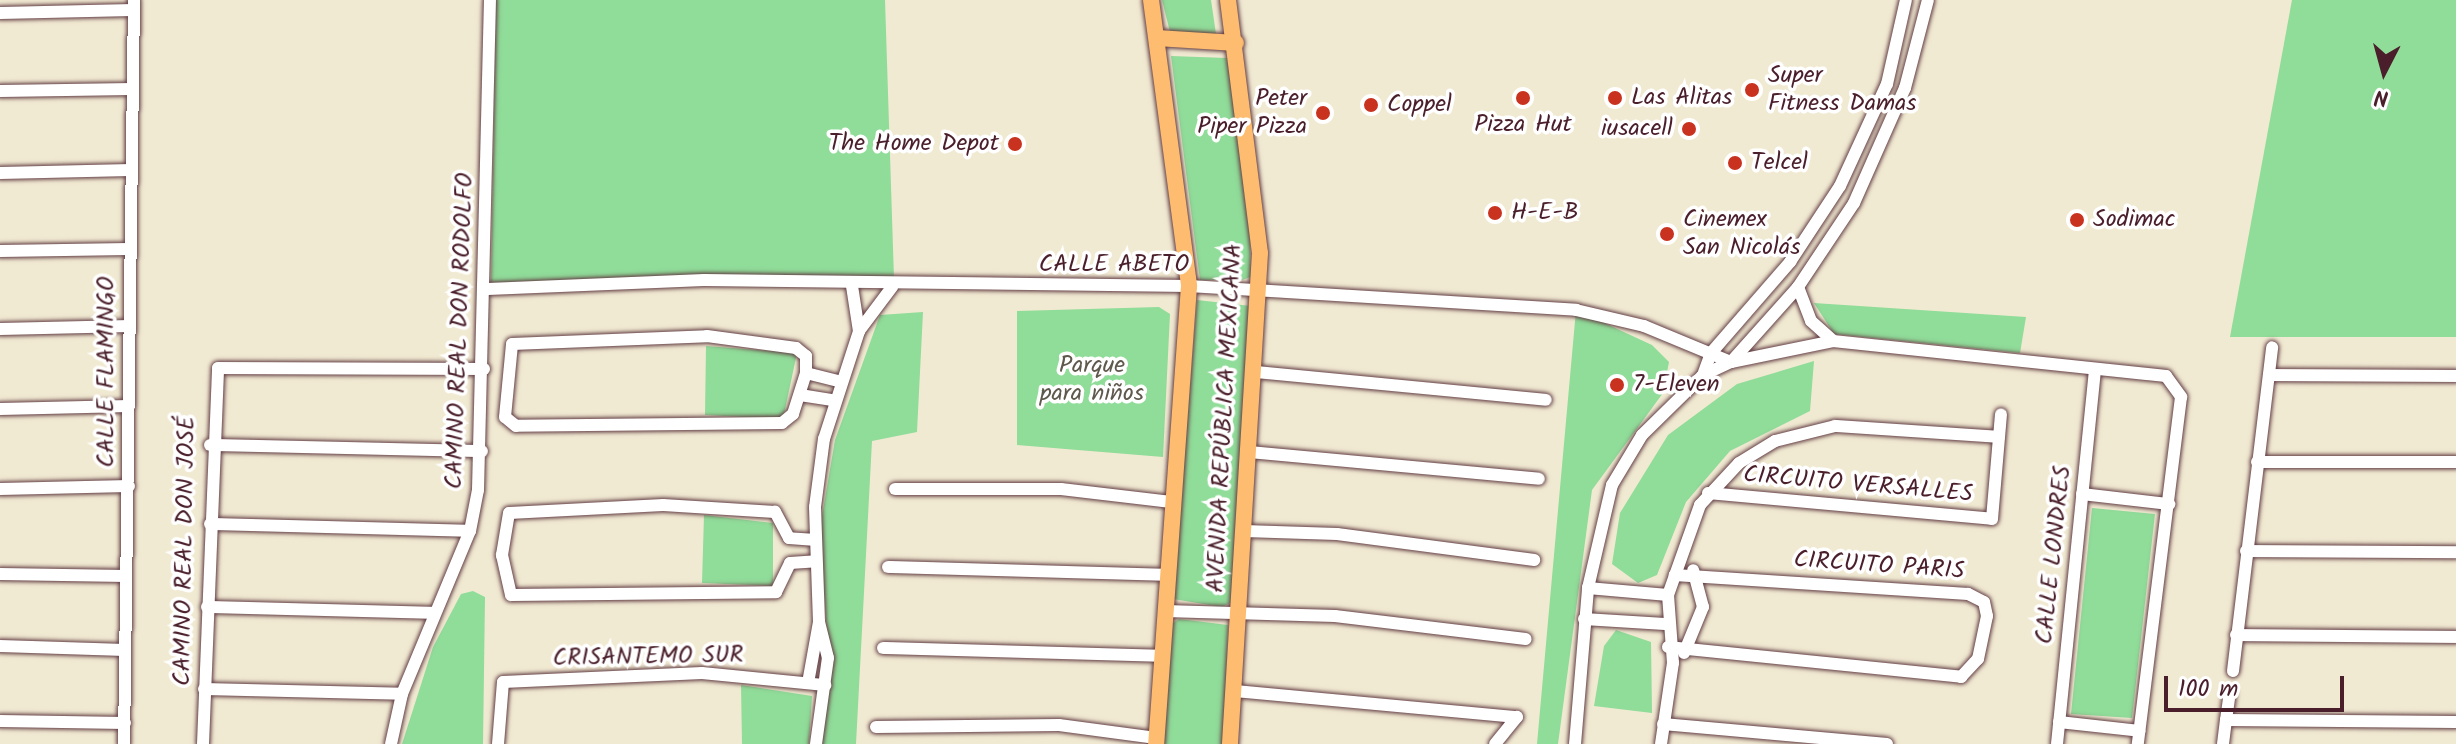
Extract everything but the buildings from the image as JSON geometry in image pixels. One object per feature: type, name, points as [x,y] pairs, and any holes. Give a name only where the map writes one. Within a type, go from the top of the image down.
[{"type":"main road","name":"AVENIDA REPÚBLICA MEXICANA","points":[[1151,0],[1189,286],[1156,741]]},
{"type":"main road","name":"AVENIDA REPÚBLICA MEXICANA","points":[[1228,0],[1260,207],[1257,372],[1230,744]]},
{"type":"main road","points":[[1157,38],[1236,43]]},
{"type":"street","name":"CAMINO REAL DON RODOLFO","points":[[391,744],[402,694],[433,613],[470,531],[482,451],[488,289],[490,0]]},
{"type":"street","points":[[1703,375],[1711,353],[1828,208],[1887,84],[1906,0]]},
{"type":"street","points":[[1731,362],[1798,287],[1854,203],[1905,88],[1928,0]]},
{"type":"street","points":[[0,13],[134,5]]},
{"type":"street","name":"CALLE FLAMINGO","points":[[124,744],[134,5]]},
{"type":"street","points":[[1887,84],[1905,88]]},
{"type":"street","points":[[0,91],[132,89]]},
{"type":"street","points":[[0,173],[131,170]]},
{"type":"street","points":[[0,251],[129,249]]},
{"type":"street","name":"CALLE ABETO","points":[[488,289],[704,280],[892,287],[1189,286],[1576,310],[1731,362]]},
{"type":"street","points":[[852,286],[859,331]]},
{"type":"street","points":[[825,685],[808,683],[819,622],[817,475],[838,381],[859,331],[892,287]]},
{"type":"street","points":[[1798,287],[1811,321],[1833,341]]},
{"type":"street","points":[[0,329],[130,326]]},
{"type":"street","points":[[707,336],[796,348],[806,368],[800,395],[782,423],[516,426],[505,417],[512,344],[707,336]]},
{"type":"street","points":[[1575,744],[1588,588],[1612,485],[1642,435],[1703,375],[1731,362],[1833,341],[2166,376],[2181,397],[2139,737],[2059,722]]},
{"type":"street","points":[[2233,671],[2272,347]]},
{"type":"street","name":"CAMINO REAL DON JOSÉ","points":[[203,744],[212,379],[224,366],[484,369]]},
{"type":"street","points":[[806,368],[838,381]]},
{"type":"street","name":"CALLE LONDRES","points":[[2057,744],[2095,370]]},
{"type":"street","points":[[1257,372],[1546,400]]},
{"type":"street","points":[[2269,375],[2456,376]]},
{"type":"street","points":[[800,395],[833,400]]},
{"type":"street","points":[[0,409],[129,406]]},
{"type":"street","points":[[1999,437],[2001,414]]},
{"type":"street","name":"CIRCUITO VERSALLES","points":[[1819,429],[1999,437],[1992,519],[1708,493],[1753,453],[1819,429]]},
{"type":"street","points":[[210,445],[482,451]]},
{"type":"street","points":[[1250,452],[1539,479]]},
{"type":"street","points":[[2257,462],[2456,462]]},
{"type":"street","points":[[0,489],[129,486]]},
{"type":"street","points":[[895,489],[1061,489],[1171,502]]},
{"type":"street","points":[[1661,744],[1673,663],[1665,624],[1668,595],[1685,559],[1708,493]]},
{"type":"street","points":[[2082,494],[2169,504]]},
{"type":"street","points":[[816,540],[784,532],[775,512],[696,504],[509,513],[502,555],[511,595],[776,592],[785,570],[795,560],[816,561]]},
{"type":"street","points":[[210,524],[470,531]]},
{"type":"street","points":[[1244,531],[1337,534],[1534,560]]},
{"type":"street","points":[[2246,551],[2456,552]]},
{"type":"street","points":[[1673,663],[1687,650],[1701,622],[1696,576],[1685,559]]},
{"type":"street","points":[[888,567],[1166,575]]},
{"type":"street","points":[[0,574],[126,576]]},
{"type":"street","name":"CIRCUITO PARIS","points":[[1668,647],[1961,677],[1978,659],[1987,616],[1984,602],[1968,594],[1675,575]]},
{"type":"street","points":[[1588,588],[1668,595]]},
{"type":"street","points":[[207,607],[433,613]]},
{"type":"street","points":[[1165,611],[1335,616],[1526,639]]},
{"type":"street","points":[[1584,619],[1665,624]]},
{"type":"street","points":[[816,744],[825,685],[827,645],[819,622]]},
{"type":"street","points":[[2236,635],[2456,637]]},
{"type":"street","points":[[0,646],[125,650]]},
{"type":"street","points":[[883,648],[1162,656]]},
{"type":"street","name":"CRISANTEMO SUR","points":[[498,744],[503,682],[702,673],[808,683]]},
{"type":"street","points":[[204,689],[402,694]]},
{"type":"street","points":[[1235,691],[1517,717],[1495,744]]},
{"type":"street","points":[[2223,744],[2230,693]]},
{"type":"street","points":[[2226,720],[2456,722]]},
{"type":"street","points":[[0,721],[125,723]]},
{"type":"street","points":[[1663,724],[1887,744]]},
{"type":"street","points":[[876,727],[1059,725],[1156,741]]},
{"type":"green space","points":[[496,0],[885,0],[894,279],[491,283]]},
{"type":"green space","points":[[1162,0],[1211,0],[1216,34],[1170,32]]},
{"type":"green space","points":[[2292,0],[2456,0],[2456,337],[2230,337]]},
{"type":"green space","points":[[1171,56],[1227,58],[1249,210],[1251,277],[1242,280],[1200,280]]},
{"type":"green space","points":[[1197,300],[1251,306],[1232,602],[1222,607],[1173,599]]},
{"type":"green space","points":[[1814,303],[2026,317],[2020,353],[1834,334]]},
{"type":"green space","name":"Parque para niños","points":[[1159,307],[1170,314],[1163,457],[1017,445],[1017,311]]},
{"type":"green space","points":[[1576,310],[1652,345],[1669,362],[1663,393],[1592,490],[1558,744],[1537,744]]},
{"type":"green space","points":[[923,312],[917,432],[872,441],[856,744],[821,744],[828,651],[820,528],[835,440],[880,315]]},
{"type":"green space","points":[[706,346],[797,353],[783,419],[705,415]]},
{"type":"green space","points":[[1814,361],[1810,411],[1730,451],[1686,502],[1657,575],[1638,583],[1612,564],[1620,513],[1668,435],[1737,384]]},
{"type":"green space","points":[[2092,508],[2155,514],[2132,718],[2071,714]]},
{"type":"green space","points":[[704,515],[773,523],[773,586],[702,583]]},
{"type":"green space","points":[[473,591],[485,597],[483,744],[402,744],[433,647],[461,594]]},
{"type":"green space","points":[[1179,619],[1228,625],[1224,744],[1161,744],[1173,623]]},
{"type":"green space","points":[[1616,630],[1651,642],[1652,713],[1594,706],[1604,646]]},
{"type":"green space","points":[[741,685],[812,696],[809,744],[742,744]]},
{"type":"place","name":"Super Fitness Damas","points":[[1752,90]]},
{"type":"place","name":"Pizza Hut","points":[[1523,98]]},
{"type":"place","name":"Las Alitas","points":[[1615,98]]},
{"type":"place","name":"Coppel","points":[[1371,105]]},
{"type":"place","name":"Peter Piper Pizza","points":[[1323,113]]},
{"type":"place","name":"iusacell","points":[[1689,129]]},
{"type":"place","name":"The Home Depot","points":[[1015,144]]},
{"type":"place","name":"Telcel","points":[[1735,163]]},
{"type":"place","name":"H-E-B","points":[[1495,213]]},
{"type":"place","name":"Sodimac","points":[[2077,220]]},
{"type":"place","name":"Cinemex San Nicolás","points":[[1667,234]]},
{"type":"place","name":"7-Eleven","points":[[1617,385]]}]
